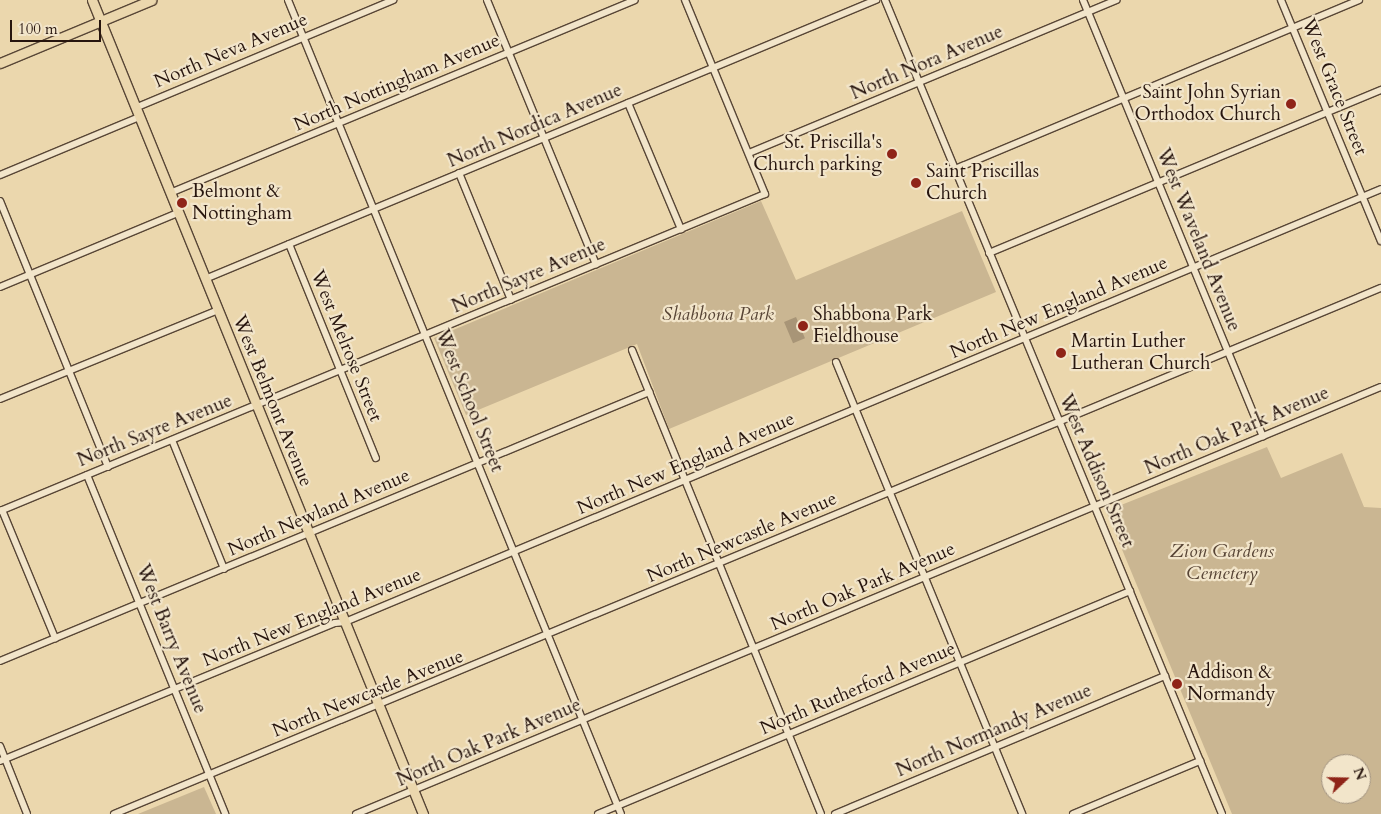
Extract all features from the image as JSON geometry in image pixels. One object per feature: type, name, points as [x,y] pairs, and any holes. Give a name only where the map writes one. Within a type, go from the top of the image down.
[{"type":"main road","name":"West Belmont Avenue","points":[[92,0],[423,814]]},
{"type":"main road","points":[[0,63],[151,0]]},
{"type":"street","name":"West School Street","points":[[288,0],[621,814]]},
{"type":"street","name":"North Neva Avenue","points":[[135,108],[393,0]]},
{"type":"street","points":[[487,0],[596,264]]},
{"type":"street","name":"North Nottingham Avenue","points":[[170,193],[635,0]]},
{"type":"street","points":[[685,0],[748,153]]},
{"type":"street","name":"North Nordica Avenue","points":[[205,279],[876,0]]},
{"type":"street","name":"West Addison Street","points":[[885,0],[1222,814]]},
{"type":"street","name":"West Waveland Avenue","points":[[1083,0],[1263,436]]},
{"type":"street","name":"North Nora Avenue","points":[[748,153],[1116,0]]},
{"type":"street","name":"West Grace Street","points":[[1281,0],[1381,241]]},
{"type":"street","points":[[955,169],[1359,0]]},
{"type":"street","points":[[989,253],[1381,90]]},
{"type":"street","points":[[628,103],[680,229]]},
{"type":"street","points":[[0,175],[139,117]]},
{"type":"street","name":"North Sayre Avenue","points":[[1,511],[765,194],[748,153]]},
{"type":"street","points":[[459,174],[511,300]]},
{"type":"street","name":"North New England Avenue","points":[[3,760],[335,623],[345,622],[514,552],[1381,189]]},
{"type":"street","points":[[0,201],[108,467]]},
{"type":"street","points":[[0,287],[178,213]]},
{"type":"street","name":"West Melrose Street","points":[[289,244],[376,458]]},
{"type":"street","name":"North Newcastle Avenue","points":[[114,814],[548,636],[1381,288]]},
{"type":"street","points":[[0,399],[218,310]]},
{"type":"street","points":[[632,350],[821,814]]},
{"type":"street","points":[[836,362],[1022,814]]},
{"type":"street","name":"North Oak Park Avenue","points":[[356,814],[1381,387]]},
{"type":"street","name":"North Newland Avenue","points":[[0,661],[649,392]]},
{"type":"street","points":[[172,440],[224,569]]},
{"type":"street","name":"West Barry Avenue","points":[[87,475],[225,814]]},
{"type":"street","points":[[1,511],[55,638]]},
{"type":"street","name":"North Rutherford Avenue","points":[[598,814],[1130,591]]},
{"type":"street","name":"North Normandy Avenue","points":[[835,814],[1165,676]]},
{"type":"street","points":[[0,746],[3,760],[27,814]]},
{"type":"street","points":[[1073,814],[1200,761]]},
{"type":"green space","name":"Shabbona Park","points":[[761,201],[796,280],[962,211],[996,292],[669,429],[637,344],[466,415],[434,338]]},
{"type":"green space","name":"Zion Gardens Cemetery","points":[[1267,447],[1281,478],[1342,453],[1364,507],[1381,508],[1381,814],[1232,814],[1106,511]]},
{"type":"green space","points":[[204,787],[216,814],[138,814]]},
{"type":"shaded area","points":[[796,317],[805,338],[793,343],[784,322]]},
{"type":"place","name":"Saint John Syrian Orthodox Church","points":[[1291,104]]},
{"type":"place","name":"St. Priscilla's Church parking","points":[[892,154]]},
{"type":"place","name":"Saint Priscillas Church","points":[[916,183]]},
{"type":"place","name":"Belmont & Nottingham","points":[[182,203]]},
{"type":"place","name":"Shabbona Park Fieldhouse","points":[[803,326]]},
{"type":"place","name":"Martin Luther Lutheran Church","points":[[1061,353]]},
{"type":"place","name":"Addison & Normandy","points":[[1177,684]]}]
